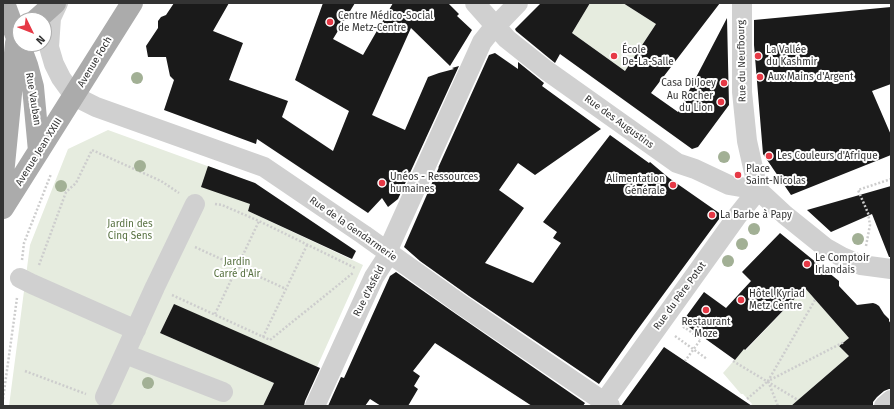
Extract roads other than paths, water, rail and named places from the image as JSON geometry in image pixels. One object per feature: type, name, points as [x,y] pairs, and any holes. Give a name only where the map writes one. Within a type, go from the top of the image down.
[{"type":"main road","name":"Rue Vauban","points":[[4,3],[12,22]]},
{"type":"main road","name":"Avenue Foch","points":[[46,12],[57,3]]},
{"type":"main road","name":"Avenue Foch","points":[[74,96],[132,3]]},
{"type":"main road","points":[[3,70],[12,50]]},
{"type":"main road","points":[[3,176],[16,52]]},
{"type":"main road","name":"Rue Vauban","points":[[23,52],[33,87],[40,150]]},
{"type":"main road","name":"Avenue Jean XXIII","points":[[3,208],[74,96]]},
{"type":"street","name":"Avenue Foch","points":[[57,3],[51,18],[49,47],[54,64],[74,96]]},
{"type":"street","name":"Rue des Augustins","points":[[475,3],[507,39],[546,70],[677,164],[729,185],[758,190]]},
{"type":"street","name":"Rue d'Asfeld","points":[[315,406],[374,277],[385,260],[387,252],[482,42],[518,3]]},
{"type":"street","name":"Rue du Neufbourg","points":[[744,3],[742,92],[750,154],[758,190]]},
{"type":"street","name":"Rue de la Gendarmerie","points":[[74,96],[96,107],[264,167],[607,404]]},
{"type":"street","points":[[758,190],[785,215],[826,248],[861,265],[888,273]]},
{"type":"street","name":"Rue du Père Potot","points":[[607,404],[659,324],[738,215],[758,190]]},
{"type":"street","points":[[105,397],[195,204]]},
{"type":"street","points":[[26,281],[136,330]]},
{"type":"street","points":[[125,354],[223,392]]},
{"type":"street","points":[[884,406],[891,400]]},
{"type":"place","name":"Centre Médico-Social de Metz-Centre","points":[[330,22]]},
{"type":"place","name":"École De-La-Salle","points":[[614,56]]},
{"type":"place","name":"La Vallée du Kashmir","points":[[758,56]]},
{"type":"place","name":"Aux Mains d'Argent","points":[[760,77]]},
{"type":"place","name":"Casa Di Joey","points":[[724,83]]},
{"type":"place","name":"Au Rocher du Lion","points":[[721,102]]},
{"type":"place","name":"Les Couleurs d'Afrique","points":[[769,156]]},
{"type":"place","name":"Place Saint-Nicolas","points":[[738,175]]},
{"type":"place","name":"Unéos - Ressources humaines","points":[[382,183]]},
{"type":"place","name":"Alimentation Générale","points":[[673,185]]},
{"type":"place","name":"La Barbe à Papy","points":[[712,215]]},
{"type":"place","name":"Le Comptoir Irlandais","points":[[807,264]]},
{"type":"place","name":"Hôtel Kyriad Metz Centre","points":[[741,300]]},
{"type":"place","name":"Restaurant Moze","points":[[706,310]]},
{"type":"park label","name":"Jardin des Cinq Sens","points":[[130,230]]},
{"type":"park label","name":"Jardin Carré d'Air","points":[[237,268]]}]
